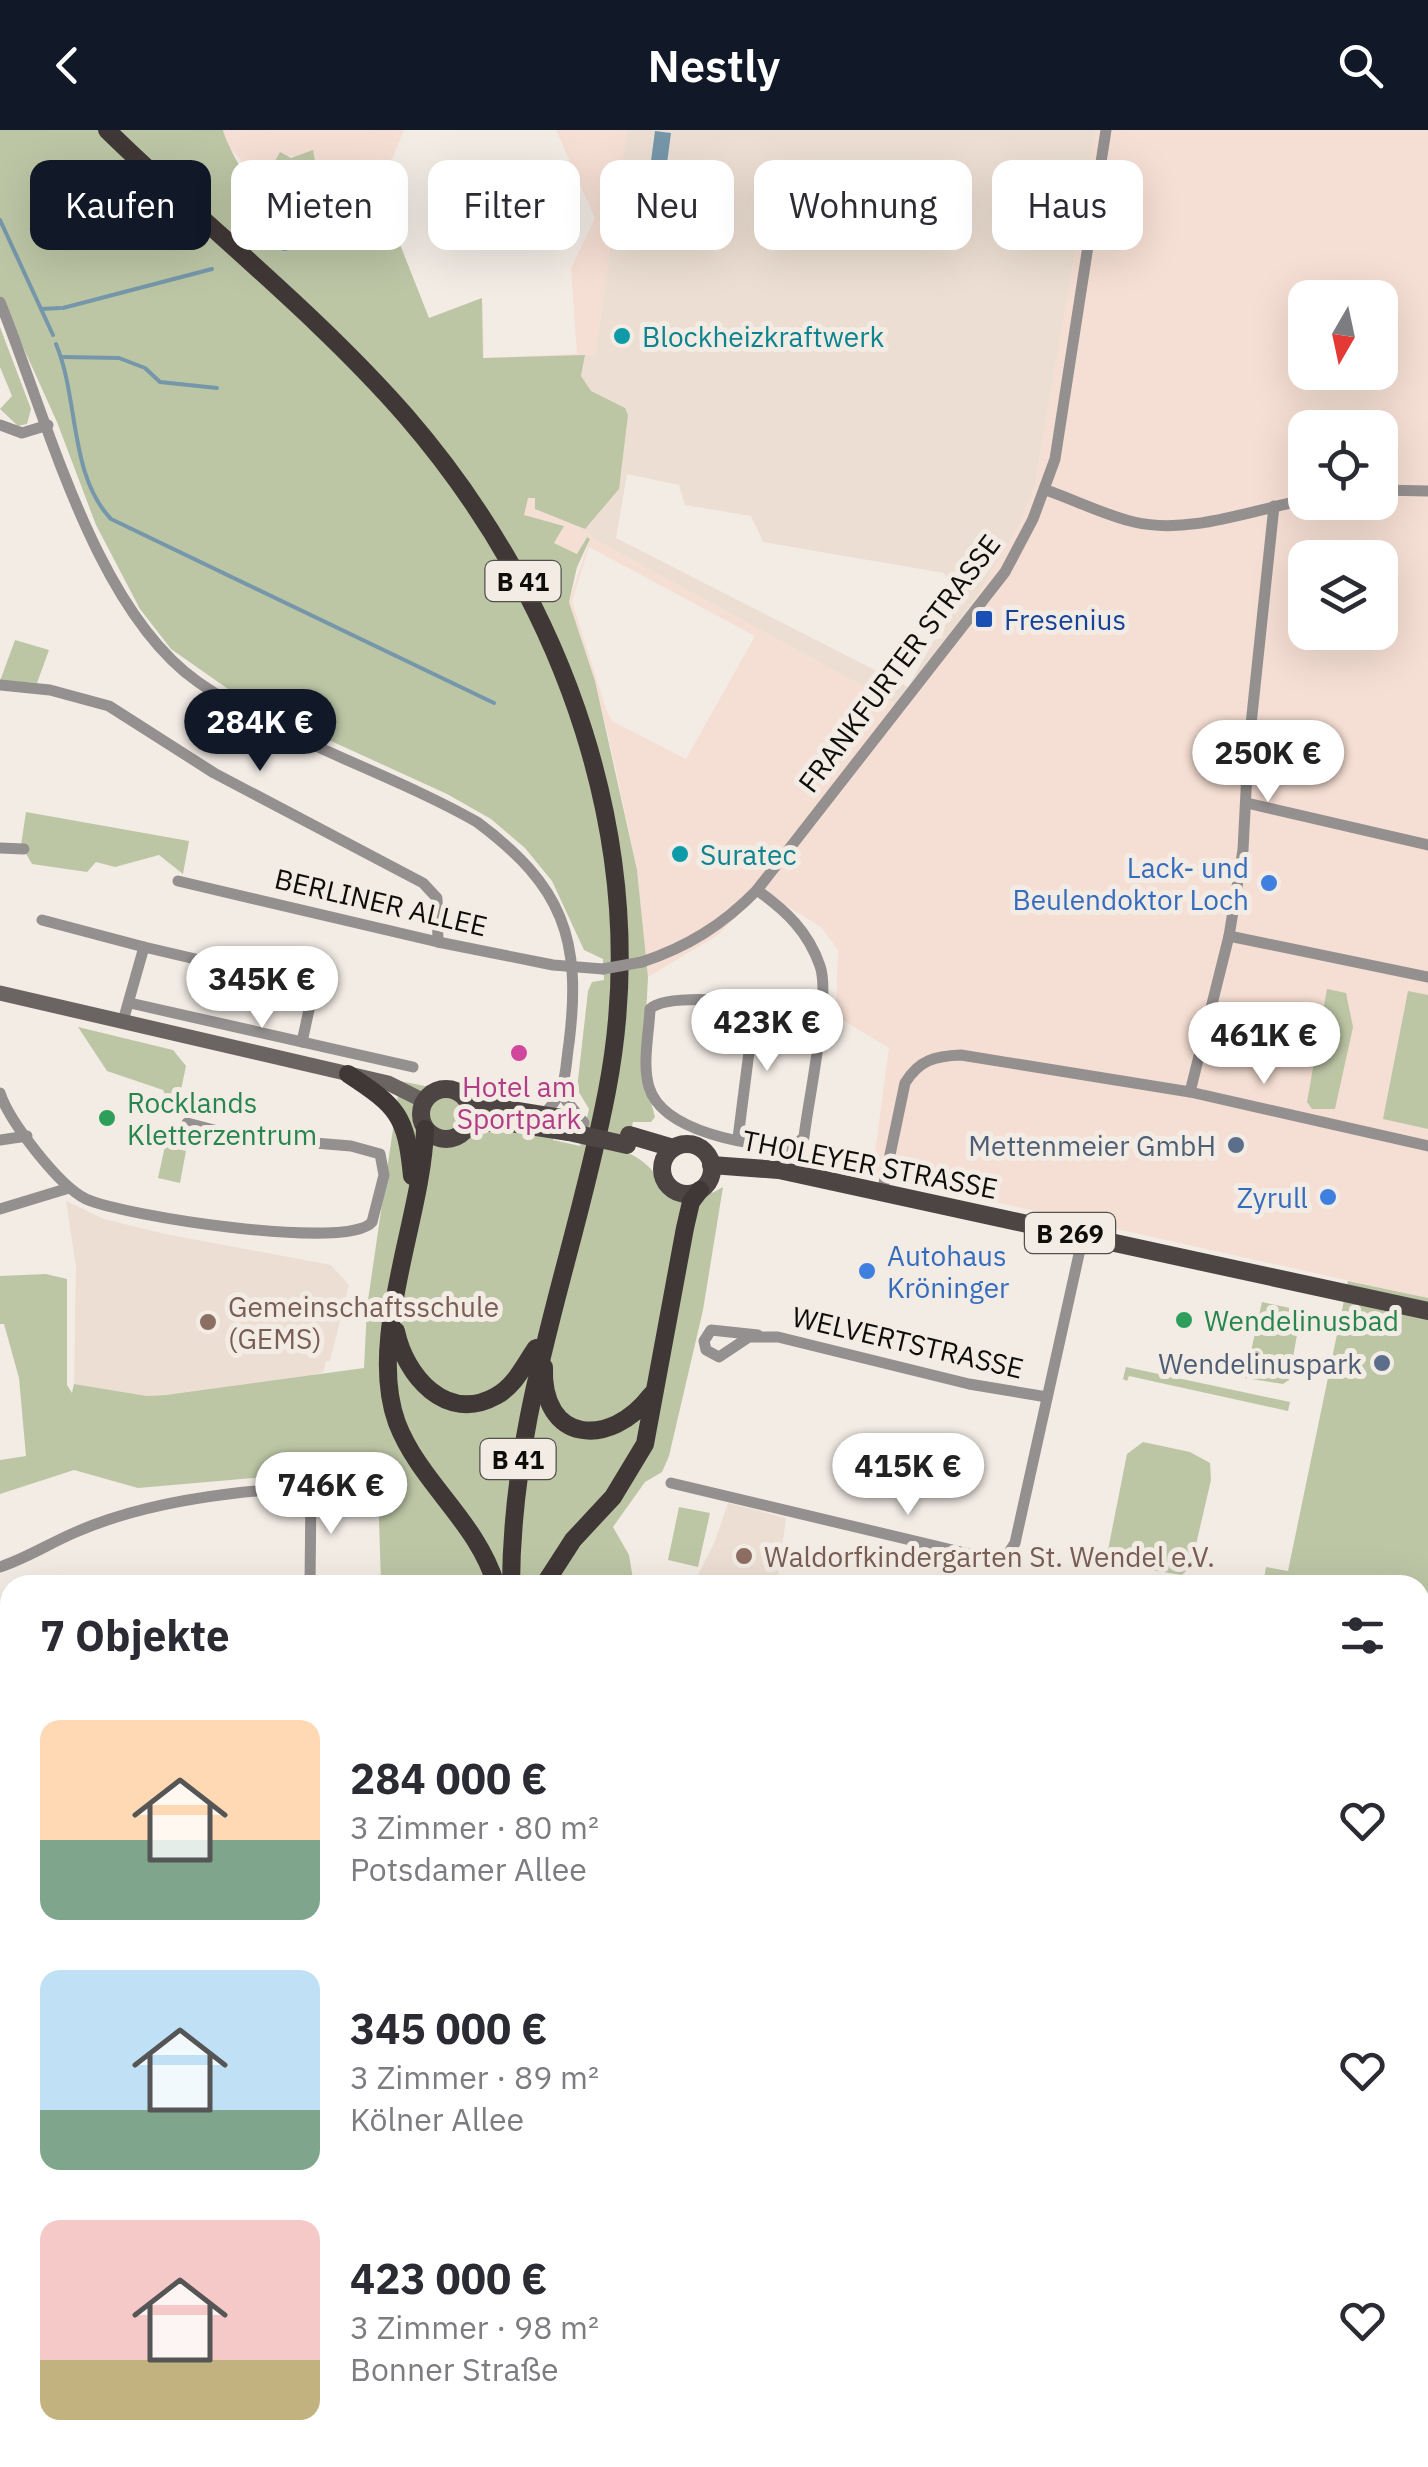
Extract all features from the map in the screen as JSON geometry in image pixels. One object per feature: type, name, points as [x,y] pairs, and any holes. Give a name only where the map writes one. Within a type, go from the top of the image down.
[{"type":"highway","name":"B 41","points":[[107,130],[343,350],[451,470],[526,587],[564,670],[599,779],[617,911],[616,1033],[600,1124],[518,1456],[511,1575]]},
{"type":"highway","points":[[348,1074],[391,1103],[402,1117],[414,1194]]},
{"type":"highway","points":[[432,1134],[414,1194],[388,1376],[398,1424],[408,1447],[476,1538],[492,1575]]},
{"type":"highway","points":[[550,1575],[573,1540],[630,1474],[646,1444],[684,1228],[691,1202],[700,1190]]},
{"type":"highway","points":[[676,1191],[684,1228]]},
{"type":"highway","points":[[394,1323],[409,1371],[437,1395],[465,1404],[506,1390],[546,1331]]},
{"type":"highway","points":[[546,1331],[546,1398],[569,1424],[598,1432],[615,1429],[630,1421],[654,1392]]},
{"type":"main road","points":[[0,993],[388,1082],[424,1101],[420,1115],[432,1134]]},
{"type":"main road","name":"B 269","points":[[424,1101],[444,1089],[458,1092],[469,1104],[545,1113],[628,1140],[673,1148],[697,1146],[712,1165]]},
{"type":"main road","points":[[469,1104],[469,1124]]},
{"type":"main road","name":"B 269","points":[[432,1134],[457,1137],[469,1124],[575,1125]]},
{"type":"main road","name":"B 269","points":[[628,1140],[647,1152],[676,1191]]},
{"type":"main road","points":[[662,1168],[673,1148]]},
{"type":"main road","points":[[676,1191],[700,1190],[708,1182],[712,1165]]},
{"type":"main road","name":"THOLEYER STRASSE","points":[[712,1165],[780,1170],[1428,1311]]},
{"type":"street","name":"FRANKFURTER STRASSE","points":[[574,968],[602,969],[642,962],[698,939],[756,890],[995,587],[1046,490],[1059,434],[1106,130]]},
{"type":"street","points":[[0,302],[84,523],[112,581],[160,648],[196,680],[246,711],[437,800],[502,841],[522,862],[563,922],[574,968],[562,1096],[575,1125]]},
{"type":"street","points":[[0,425],[22,432],[48,425]]},
{"type":"street","points":[[1046,490],[1116,517],[1158,525],[1194,523],[1288,503]]},
{"type":"street","points":[[1398,491],[1428,492]]},
{"type":"street","points":[[1190,1092],[1228,936],[1247,803],[1248,753],[1274,506]]},
{"type":"street","points":[[0,686],[50,690],[109,706],[214,773],[423,883],[437,898],[438,942]]},
{"type":"street","points":[[1247,803],[1428,845]]},
{"type":"street","points":[[0,848],[24,849]]},
{"type":"street","name":"BERLINER ALLEE","points":[[178,881],[438,942],[574,968]]},
{"type":"street","points":[[756,890],[800,926],[822,969],[820,1008],[800,1143],[784,1147],[683,1126],[659,1106],[647,1075],[650,1009],[668,999],[820,1008]]},
{"type":"street","points":[[42,920],[303,984],[312,996],[302,1042]]},
{"type":"street","points":[[1228,936],[1428,977]]},
{"type":"street","points":[[124,1021],[144,947]]},
{"type":"street","points":[[130,1003],[413,1066]]},
{"type":"street","points":[[738,1138],[755,1005]]},
{"type":"street","points":[[882,1192],[905,1083],[914,1068],[939,1056],[961,1055],[1190,1092],[1428,1146]]},
{"type":"street","points":[[0,1092],[26,1136],[69,1188],[84,1198],[128,1212],[276,1232],[355,1233],[372,1222],[384,1175],[380,1154],[351,1146],[241,1137],[187,1123]]},
{"type":"street","points":[[545,1113],[562,1096]]},
{"type":"street","points":[[0,1140],[26,1136]]},
{"type":"street","points":[[0,1209],[69,1188]]},
{"type":"street","name":"WELVERTSTRASSE","points":[[671,1484],[998,1560],[1012,1551],[1015,1543],[1084,1236]]},
{"type":"street","name":"WELVERTSTRASSE","points":[[758,1335],[1047,1397]]},
{"type":"street","points":[[310,1575],[311,1490]]},
{"type":"street","points":[[0,1568],[77,1531],[175,1503],[311,1490],[385,1492]]},
{"type":"shaded area","points":[[223,130],[404,130],[392,160],[315,160],[313,151],[282,160],[241,160],[226,144]]},
{"type":"shaded area","points":[[556,130],[627,130],[623,160],[600,160],[600,250],[610,250],[595,356],[585,356],[555,513],[585,529],[592,538],[898,705],[971,605],[1020,524],[1035,485],[1075,250],[1143,250],[1143,160],[1091,160],[1096,130],[1428,130],[1428,1298],[872,1175],[889,1048],[836,1016],[838,950],[821,927],[762,891],[718,935],[648,977],[637,870],[616,770],[595,681],[569,602],[590,539],[586,537],[578,554],[554,543],[563,525],[524,516],[409,370],[370,250],[402,250],[429,318],[482,298],[484,358],[577,354],[571,268],[595,218],[580,184],[580,160],[569,160]],"holes":[[[589,547],[755,636],[686,759],[612,721],[606,709],[572,601]]]},
{"type":"shaded area","points":[[627,130],[1096,130],[1091,160],[992,160],[992,250],[1075,250],[1035,485],[1020,524],[971,605],[898,705],[555,514],[585,355],[595,356],[610,250],[734,250],[734,160],[623,160]],"holes":[[[627,474],[679,485],[685,505],[751,516],[763,542],[944,573],[955,589],[942,638],[934,640],[908,687],[616,538]],[[993,535],[1007,544],[982,579],[975,565]]]},
{"type":"shaded area","name":"Gemeinschaftsschule (GEMS)","points":[[66,1201],[104,1219],[165,1234],[331,1265],[349,1285],[330,1361],[326,1361],[323,1372],[276,1388],[147,1396],[74,1384],[76,1267]]},
{"type":"shaded area","name":"Waldorfkindergarten St. Wendel e.V.","points":[[728,1503],[786,1518],[778,1575],[698,1575]]},
{"type":"green space","points":[[0,130],[223,130],[237,160],[231,160],[231,250],[402,250],[429,318],[482,298],[483,358],[585,355],[581,376],[591,391],[625,408],[628,415],[619,489],[585,529],[535,509],[535,498],[528,498],[524,515],[564,526],[554,543],[577,554],[587,537],[590,539],[577,567],[569,602],[595,681],[637,870],[648,977],[643,1073],[655,1117],[651,1122],[633,1122],[625,1152],[651,1169],[677,1196],[688,1199],[723,1187],[703,1310],[669,1456],[662,1472],[645,1482],[613,1527],[629,1555],[632,1575],[381,1575],[378,1485],[343,1470],[138,1488],[74,1470],[0,1494],[0,1460],[26,1456],[19,1378],[4,1324],[0,1324],[0,1276],[46,1274],[67,1279],[67,1385],[72,1393],[74,1384],[147,1396],[166,1395],[364,1368],[367,1307],[400,1081],[558,1113],[553,1140],[580,1146],[589,1109],[577,1089],[588,991],[592,982],[604,980],[603,959],[584,950],[552,881],[525,848],[491,819],[447,794],[248,703],[171,649],[140,609],[96,525],[57,422],[0,296]]},
{"type":"green space","points":[[313,150],[315,160],[276,160],[280,152],[291,158]]},
{"type":"green space","points":[[0,327],[31,409],[27,424],[18,426],[0,409],[12,396],[0,367]]},
{"type":"green space","points":[[15,640],[49,650],[37,683],[0,681]]},
{"type":"green space","points":[[26,812],[189,841],[183,874],[159,855],[115,867],[96,862],[87,872],[32,864],[21,845]]},
{"type":"green space","points":[[1327,989],[1346,993],[1353,1027],[1335,1109],[1312,1109],[1307,1102]]},
{"type":"green space","points":[[1408,991],[1428,995],[1428,1129],[1383,1119]]},
{"type":"green space","points":[[78,1027],[173,1050],[186,1066],[177,1109],[170,1105],[163,1090],[107,1071]]},
{"type":"green space","points":[[165,1146],[186,1151],[180,1183],[158,1178]]},
{"type":"green space","points":[[1348,1281],[1428,1298],[1428,1575],[1265,1575],[1266,1567],[1288,1571]]},
{"type":"green space","points":[[1262,1302],[1290,1308],[1300,1318],[1289,1380],[1283,1384],[1245,1378]]},
{"type":"green space","points":[[1126,1367],[1290,1402],[1288,1411],[1129,1376],[1127,1381],[1123,1379]]},
{"type":"green space","points":[[1143,1442],[1190,1452],[1210,1463],[1211,1480],[1191,1566],[1182,1575],[1119,1565],[1107,1555],[1127,1454]]},
{"type":"green space","points":[[679,1507],[710,1513],[698,1567],[668,1560]]},
{"type":"water","points":[[655,131],[671,133],[667,160],[651,160]]},
{"type":"waterway","points":[[0,220],[53,335]]},
{"type":"waterway","points":[[63,308],[212,269]]},
{"type":"waterway","points":[[41,309],[60,308]]},
{"type":"waterway","points":[[56,344],[81,459],[88,481],[111,519],[494,703]]},
{"type":"waterway","points":[[62,357],[119,358],[145,368],[160,382],[217,388]]},
{"type":"place","name":"Blockheizkraftwerk","points":[[622,336]]},
{"type":"place","name":"Fresenius","points":[[984,619]]},
{"type":"place","name":"Suratec","points":[[680,854]]},
{"type":"place","name":"Lack- und Beulendoktor Loch","points":[[1269,883]]},
{"type":"place","name":"Hotel am Sportpark","points":[[519,1053]]},
{"type":"place","name":"Rocklands Kletterzentrum","points":[[107,1118]]},
{"type":"place","name":"Mettenmeier GmbH","points":[[1236,1145]]},
{"type":"place","name":"Zyrull","points":[[1328,1197]]},
{"type":"place","name":"Autohaus Kröninger","points":[[867,1271]]},
{"type":"place","name":"Wendelinusbad","points":[[1184,1320]]},
{"type":"place","name":"Gemeinschaftsschule (GEMS)","points":[[208,1322]]},
{"type":"place","name":"Wendelinuspark","points":[[1382,1363]]},
{"type":"place","name":"Waldorfkindergarten St. Wendel e.V.","points":[[744,1556]]}]
